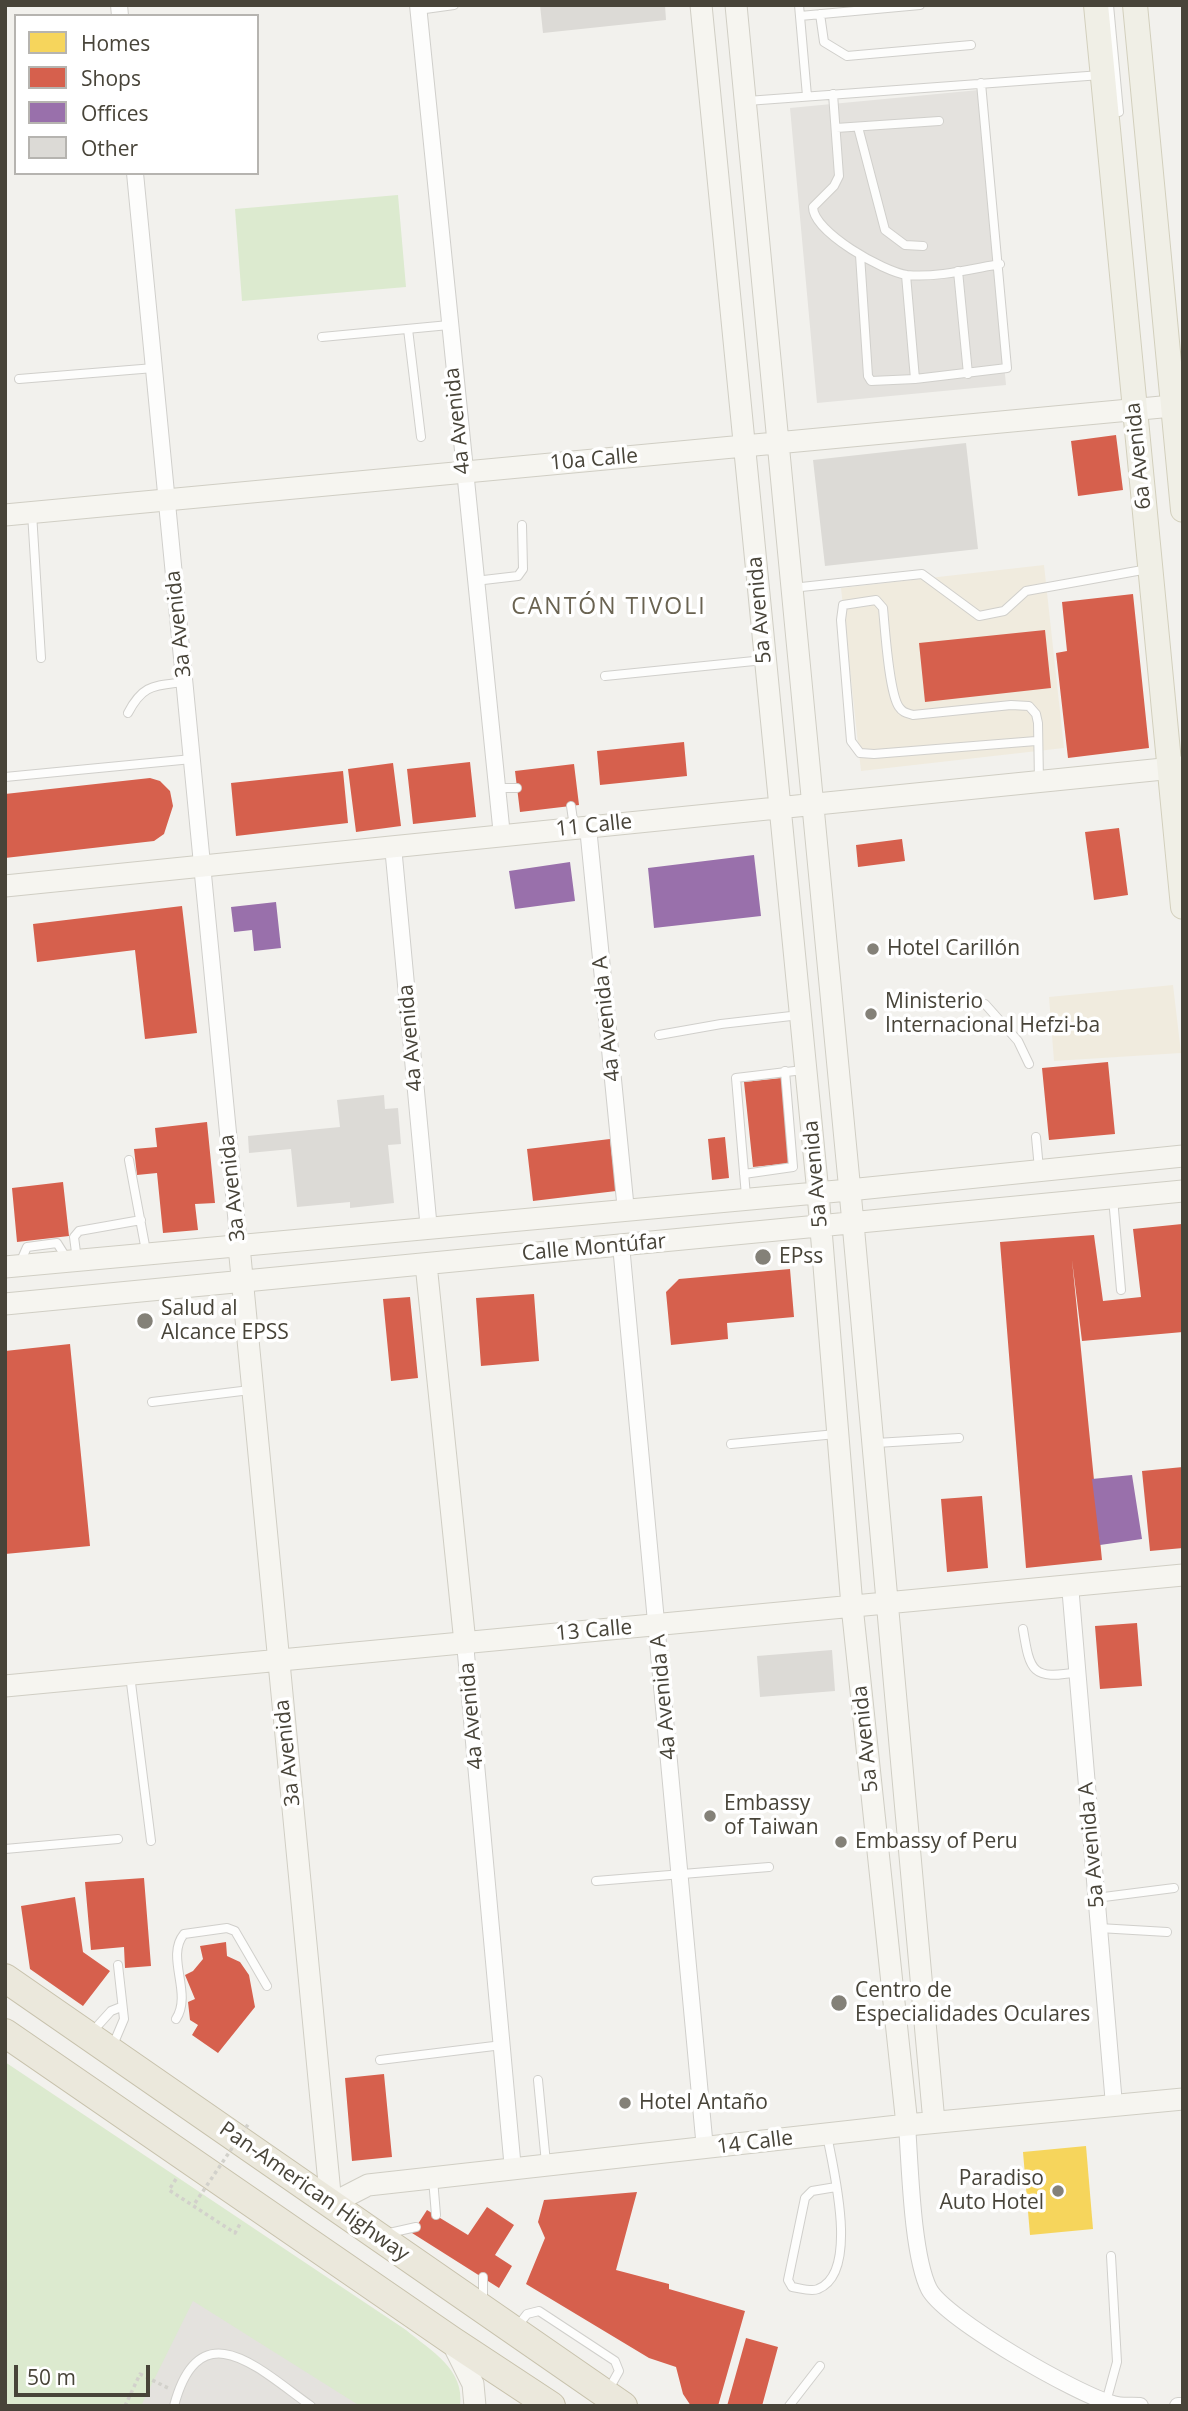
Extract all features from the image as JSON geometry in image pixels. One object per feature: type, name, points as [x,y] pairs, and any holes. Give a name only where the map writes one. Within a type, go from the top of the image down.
[{"type":"highway","name":"Pan-American Highway","points":[[5,1978],[615,2400]]},
{"type":"highway","name":"Pan-American Highway","points":[[5,2033],[551,2406]]},
{"type":"main road","name":"6a Avenida","points":[[1096,5],[1101,75],[1143,409],[1151,568],[1180,767],[1183,907]]},
{"type":"main road","name":"6a Avenida","points":[[1135,5],[1177,406],[1183,510]]},
{"type":"street","name":"5a Avenida","points":[[701,5],[800,1015],[795,1070],[818,1192],[852,1606],[920,2260],[929,2290],[948,2310],[1074,2389],[1112,2404]]},
{"type":"street","name":"5a Avenida","points":[[736,5],[853,1223],[934,2122]]},
{"type":"street","name":"4a Avenida","points":[[418,7],[502,836]]},
{"type":"street","points":[[706,63],[741,59]]},
{"type":"street","name":"3a Avenida","points":[[135,175],[331,2204]]},
{"type":"street","name":"10a Calle","points":[[5,515],[1177,406]]},
{"type":"street","name":"11 Calle","points":[[5,886],[1180,767]]},
{"type":"street","name":"4a Avenida A","points":[[581,828],[626,1211]]},
{"type":"street","name":"4a Avenida","points":[[393,846],[429,1230]]},
{"type":"street","name":"Calle Montúfar","points":[[13,1267],[429,1230],[1183,1156]]},
{"type":"street","name":"Calle Montúfar","points":[[5,1304],[1183,1191]]},
{"type":"street","name":"4a Avenida A","points":[[621,1245],[705,2150]]},
{"type":"street","name":"4a Avenida","points":[[426,1264],[466,1643],[513,2170]]},
{"type":"street","name":"13 Calle","points":[[5,1686],[1183,1575]]},
{"type":"street","name":"5a Avenida A","points":[[1070,1586],[1114,2105]]},
{"type":"street","name":"14 Calle","points":[[331,2204],[368,2185],[705,2150],[934,2122],[1183,2099]]},
{"type":"street","points":[[451,2340],[473,2384],[475,2406]]},
{"type":"street","points":[[1112,2404],[1137,2406]]},
{"type":"lane","points":[[418,7],[454,5]]},
{"type":"lane","points":[[799,5],[807,96]]},
{"type":"lane","points":[[800,16],[920,5]]},
{"type":"lane","points":[[1109,5],[1120,126]]},
{"type":"lane","points":[[820,14],[824,42],[847,56],[971,45]]},
{"type":"lane","points":[[744,101],[1101,75]]},
{"type":"lane","points":[[860,255],[868,376],[876,383],[1001,371],[1009,365],[981,83]]},
{"type":"lane","points":[[833,94],[839,176],[834,186],[813,208],[813,214],[829,232],[860,255],[906,275],[1000,264]]},
{"type":"lane","points":[[836,128],[939,121]]},
{"type":"lane","points":[[858,127],[885,230],[905,245],[923,246]]},
{"type":"lane","points":[[958,271],[968,374]]},
{"type":"lane","points":[[906,275],[915,379]]},
{"type":"lane","points":[[322,337],[449,325]]},
{"type":"lane","points":[[408,329],[421,437]]},
{"type":"lane","points":[[19,379],[154,368]]},
{"type":"lane","points":[[32,513],[41,658]]},
{"type":"lane","points":[[475,581],[518,576],[523,569],[522,525]]},
{"type":"lane","points":[[791,588],[922,573],[974,613],[990,616],[1004,611],[1026,591],[1151,568]]},
{"type":"lane","points":[[1036,741],[860,753],[851,741],[841,620],[843,606],[876,600],[883,608],[893,686],[897,705],[904,713],[913,715],[1011,705],[1029,706],[1036,714],[1038,723],[1036,741],[1039,782]]},
{"type":"lane","points":[[605,676],[764,660]]},
{"type":"lane","points":[[128,713],[138,693],[150,687],[184,682]]},
{"type":"lane","points":[[5,777],[192,759]]},
{"type":"lane","points":[[497,788],[517,788]]},
{"type":"lane","points":[[571,806],[581,828]]},
{"type":"lane","points":[[985,1004],[1018,1041],[1029,1064]]},
{"type":"lane","points":[[659,1035],[721,1024],[800,1015]]},
{"type":"lane","points":[[744,1174],[793,1167],[795,1070],[736,1078],[746,1199]]},
{"type":"lane","points":[[1036,1137],[1040,1172]]},
{"type":"lane","points":[[129,1160],[147,1254]]},
{"type":"lane","points":[[1113,1198],[1121,1290]]},
{"type":"lane","points":[[73,1261],[74,1237],[79,1231],[141,1220]]},
{"type":"lane","points":[[152,1402],[253,1390]]},
{"type":"lane","points":[[731,1444],[838,1434]]},
{"type":"lane","points":[[873,1444],[959,1438]]},
{"type":"lane","points":[[1023,1629],[1028,1661],[1036,1672],[1045,1676],[1077,1672]]},
{"type":"lane","points":[[130,1675],[151,1842]]},
{"type":"lane","points":[[5,1849],[118,1839]]},
{"type":"lane","points":[[596,1881],[769,1867]]},
{"type":"lane","points":[[1096,1898],[1174,1888]]},
{"type":"lane","points":[[1099,1928],[1115,1927],[1134,1932],[1167,1931]]},
{"type":"lane","points":[[176,2019],[183,2009],[177,1947],[184,1934],[227,1928],[235,1931],[267,1986]]},
{"type":"lane","points":[[99,2043],[124,2019],[118,1965]]},
{"type":"lane","points":[[99,2043],[111,2011],[121,2007]]},
{"type":"lane","points":[[380,2060],[502,2045]]},
{"type":"lane","points":[[538,2080],[546,2166]]},
{"type":"lane","points":[[827,2134],[836,2187],[842,2235],[831,2281],[817,2290],[792,2287],[788,2280],[805,2198],[813,2191],[836,2187]]},
{"type":"lane","points":[[432,2178],[436,2215]]},
{"type":"lane","points":[[377,2236],[416,2227]]},
{"type":"lane","points":[[1111,2256],[1117,2362],[1112,2404]]},
{"type":"lane","points":[[483,2277],[483,2309]]},
{"type":"lane","points":[[174,2406],[191,2367],[212,2353],[235,2354],[310,2406]]},
{"type":"lane","points":[[789,2406],[820,2366]]},
{"type":"path","points":[[194,2204],[249,2123]]},
{"type":"path","points":[[169,2190],[235,2233]]},
{"type":"path","points":[[125,2406],[140,2374],[178,2393]]},
{"type":"shaded area","points":[[979,90],[1006,385],[817,403],[790,108]]},
{"type":"shaded area","points":[[1044,565],[1064,748],[861,771],[841,588]]},
{"type":"shaded area","points":[[1173,985],[1181,1053],[1054,1061],[1049,997]]},
{"type":"shaded area","points":[[193,2301],[360,2406],[141,2406]]},
{"type":"green space","points":[[398,195],[406,287],[242,301],[235,209]]},
{"type":"green space","points":[[5,2062],[406,2330],[452,2371],[460,2393],[460,2406],[5,2406]]},
{"type":"building: Homes","name":"Paradiso Auto Hotel","points":[[1086,2146],[1093,2229],[1030,2235],[1023,2152]]},
{"type":"building: Shops","points":[[1116,435],[1123,490],[1078,496],[1071,441]]},
{"type":"building: Shops","points":[[1133,594],[1149,748],[1068,758],[1056,653],[1067,651],[1062,602]]},
{"type":"building: Shops","points":[[1045,630],[1051,688],[925,702],[919,643]]},
{"type":"building: Shops","points":[[684,742],[687,776],[600,785],[597,751]]},
{"type":"building: Shops","points":[[470,762],[476,817],[413,824],[407,769]]},
{"type":"building: Shops","points":[[393,763],[401,826],[356,832],[348,769]]},
{"type":"building: Shops","points":[[574,764],[579,805],[520,812],[515,771]]},
{"type":"building: Shops","points":[[343,771],[348,823],[236,836],[231,783]]},
{"type":"building: Shops","points":[[150,778],[160,781],[170,791],[173,806],[164,834],[154,841],[5,858],[5,794]]},
{"type":"building: Shops","points":[[1119,828],[1128,895],[1094,900],[1085,832]]},
{"type":"building: Shops","points":[[902,839],[905,861],[858,867],[856,845]]},
{"type":"building: Shops","points":[[182,906],[197,1033],[145,1039],[135,950],[37,962],[33,924]]},
{"type":"building: Shops","points":[[1108,1062],[1115,1134],[1049,1140],[1042,1068]]},
{"type":"building: Shops","points":[[782,1078],[791,1163],[753,1167],[744,1082]]},
{"type":"building: Shops","points":[[207,1122],[215,1203],[195,1204],[198,1230],[163,1233],[157,1173],[137,1175],[134,1149],[157,1147],[155,1128]]},
{"type":"building: Shops","points":[[725,1137],[729,1178],[712,1180],[708,1139]]},
{"type":"building: Shops","points":[[610,1139],[616,1191],[533,1201],[527,1149]]},
{"type":"building: Shops","points":[[63,1182],[69,1236],[17,1242],[12,1188]]},
{"type":"building: Shops","points":[[1182,1224],[1183,1332],[1082,1341],[1072,1260],[1102,1560],[1026,1568],[1000,1242],[1094,1235],[1103,1301],[1141,1297],[1133,1229]]},
{"type":"building: Shops","points":[[790,1269],[794,1317],[727,1323],[728,1339],[671,1345],[666,1292],[679,1279]]},
{"type":"building: Shops","points":[[534,1294],[539,1361],[481,1366],[476,1298]]},
{"type":"building: Shops","points":[[410,1297],[418,1378],[391,1381],[383,1299]]},
{"type":"building: Shops","points":[[70,1344],[90,1546],[5,1554],[5,1351]]},
{"type":"building: Shops","points":[[1183,1467],[1183,1548],[1150,1551],[1142,1471]]},
{"type":"building: Shops","points":[[982,1496],[988,1568],[947,1572],[941,1499]]},
{"type":"building: Shops","points":[[1137,1623],[1142,1686],[1100,1689],[1095,1626]]},
{"type":"building: Shops","points":[[144,1878],[151,1966],[125,1968],[124,1947],[91,1950],[85,1882]]},
{"type":"building: Shops","points":[[75,1897],[83,1952],[110,1971],[83,2006],[30,1969],[21,1906]]},
{"type":"building: Shops","points":[[226,1942],[227,1956],[240,1962],[249,1975],[255,2007],[218,2053],[192,2035],[198,2025],[190,2020],[188,2002],[195,1999],[185,1975],[193,1971],[203,1959],[200,1946]]},
{"type":"building: Shops","points":[[384,2074],[392,2157],[352,2161],[345,2078]]},
{"type":"building: Shops","points":[[637,2192],[616,2270],[669,2284],[669,2289],[745,2311],[718,2406],[691,2406],[683,2394],[676,2367],[649,2358],[526,2284],[545,2238],[538,2222],[544,2200]]},
{"type":"building: Shops","points":[[487,2207],[514,2225],[495,2255],[512,2266],[499,2288],[412,2233],[427,2210],[468,2235]]},
{"type":"building: Shops","points":[[746,2338],[778,2347],[762,2406],[727,2406]]},
{"type":"building: Offices","points":[[754,855],[761,916],[654,928],[648,868]]},
{"type":"building: Offices","points":[[570,862],[575,901],[515,909],[509,871]]},
{"type":"building: Offices","points":[[276,902],[281,948],[254,951],[252,930],[234,932],[231,907]]},
{"type":"building: Offices","points":[[1132,1475],[1142,1539],[1100,1545],[1092,1479]]},
{"type":"building: Other","points":[[540,5],[665,5],[666,20],[543,33]]},
{"type":"building: Other","points":[[966,443],[978,549],[825,566],[813,460]]},
{"type":"building: Other","points":[[384,1095],[385,1109],[398,1108],[401,1144],[388,1145],[394,1203],[350,1208],[350,1202],[297,1207],[291,1149],[249,1153],[248,1136],[340,1127],[337,1100]]},
{"type":"building: Other","points":[[832,1650],[835,1691],[760,1697],[757,1656]]},
{"type":"place","name":"Hotel Carillón","points":[[873,949]]},
{"type":"place","name":"Ministerio Internacional Hefzi-ba","points":[[871,1014]]},
{"type":"place","name":"EPss","points":[[763,1257]]},
{"type":"place","name":"Salud al Alcance EPSS","points":[[145,1321]]},
{"type":"place","name":"Embassy of Taiwan","points":[[710,1816]]},
{"type":"place","name":"Embassy of Peru","points":[[841,1842]]},
{"type":"place","name":"Centro de Especialidades Oculares","points":[[839,2003]]},
{"type":"place","name":"Hotel Antaño","points":[[625,2103]]},
{"type":"place","name":"Paradiso Auto Hotel","points":[[1058,2191]]},
{"type":"district","name":"CANTÓN TIVOLI","points":[[609,607]]}]
